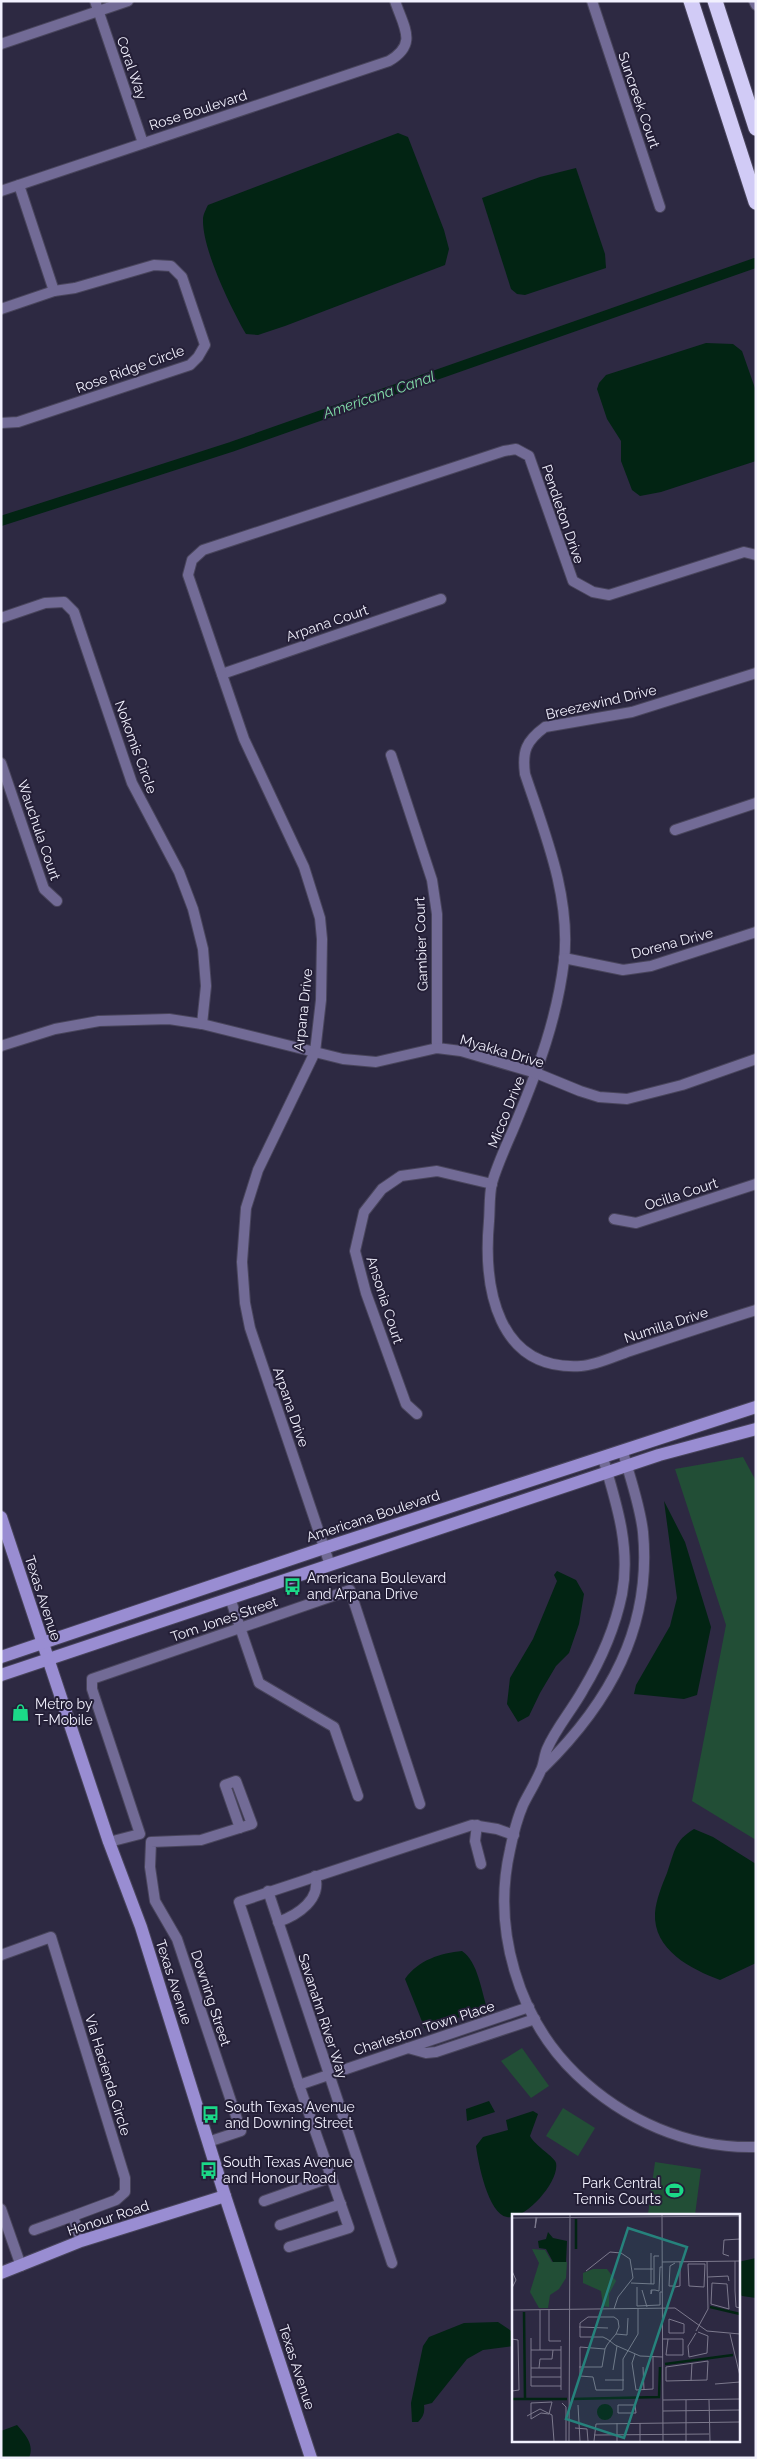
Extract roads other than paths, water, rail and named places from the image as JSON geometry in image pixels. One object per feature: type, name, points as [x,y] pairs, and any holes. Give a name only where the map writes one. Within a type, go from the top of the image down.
[{"type":"highway","points":[[691,1],[756,202]]},
{"type":"highway","points":[[715,1],[756,128]]},
{"type":"main road","name":"Americana Boulevard","points":[[1,1657],[324,1548],[755,1408]]},
{"type":"main road","points":[[1,1675],[608,1472],[756,1428]]},
{"type":"main road","name":"Texas Avenue","points":[[1,1517],[109,1842],[141,1927],[225,2196],[311,2458]]},
{"type":"main road","name":"Honour Road","points":[[1,2273],[80,2241],[225,2196]]},
{"type":"street","points":[[1,44],[96,6],[128,1]]},
{"type":"street","name":"Rose Boulevard","points":[[1,191],[389,61],[402,53],[408,40],[395,1]]},
{"type":"street","name":"Suncreek Court","points":[[592,1],[660,207]]},
{"type":"street","points":[[754,1],[756,5]]},
{"type":"street","name":"Coral Way","points":[[96,6],[142,143]]},
{"type":"street","points":[[19,185],[54,292]]},
{"type":"street","name":"Rose Ridge Circle","points":[[1,309],[54,292],[75,288],[154,265],[171,266],[182,277],[205,345],[198,357],[190,365],[18,422],[1,423]]},
{"type":"street","name":"Pendleton Drive","points":[[203,550],[504,451],[516,449],[529,456],[573,581],[593,592],[609,595],[744,552],[756,555]]},
{"type":"street","name":"Arpana Drive","points":[[203,550],[192,560],[188,575],[244,739],[304,866],[320,918],[322,939],[321,1000],[314,1052],[258,1170],[246,1208],[242,1262],[245,1302],[250,1328],[330,1565]]},
{"type":"street","name":"Arpana Court","points":[[222,674],[442,599]]},
{"type":"street","name":"Nokomis Circle","points":[[1,618],[45,603],[64,602],[74,612],[132,783],[179,872],[193,909],[203,949],[206,986],[202,1024]]},
{"type":"street","name":"Breezewind Drive","points":[[523,757],[535,734],[546,727],[632,712],[756,673]]},
{"type":"street","name":"Gambier Court","points":[[391,755],[432,880],[437,914],[437,1048]]},
{"type":"street","name":"Micco Drive","points":[[523,757],[525,774],[560,887],[564,918],[564,958],[555,1016],[536,1073],[492,1184],[487,1240],[488,1272],[495,1304],[505,1330],[523,1350],[553,1366],[584,1366]]},
{"type":"street","name":"Wauchula Court","points":[[1,763],[44,889],[58,901]]},
{"type":"street","points":[[675,830],[756,803]]},
{"type":"street","name":"Dorena Drive","points":[[564,958],[623,970],[642,968],[756,932]]},
{"type":"street","name":"Myakka Drive","points":[[1,1046],[55,1029],[100,1021],[131,1018],[169,1019],[202,1024],[314,1052],[376,1062],[437,1048],[486,1057],[536,1073],[580,1091],[599,1096],[628,1099],[682,1084],[756,1059]]},
{"type":"street","name":"Ansonia Court","points":[[417,1414],[406,1404],[366,1293],[355,1251],[364,1212],[382,1189],[401,1176],[437,1171],[492,1184]]},
{"type":"street","name":"Ocilla Court","points":[[614,1219],[636,1223],[756,1184]]},
{"type":"street","name":"Numilla Drive","points":[[584,1366],[756,1310]]},
{"type":"street","points":[[542,1768],[585,1721],[608,1687],[634,1632],[644,1578],[644,1548],[641,1519],[623,1452]]},
{"type":"street","points":[[603,1458],[618,1510],[625,1548],[622,1591],[615,1623],[601,1658],[546,1750],[542,1768],[523,1805],[514,1835],[505,1875],[506,1932],[512,1964],[529,2007],[556,2052],[592,2089],[628,2115],[655,2128],[702,2142],[756,2147]]},
{"type":"street","name":"Tom Jones Street","points":[[109,1842],[140,1834],[92,1688],[92,1679],[350,1590],[420,1804]]},
{"type":"street","points":[[230,1598],[259,1683],[334,1727],[358,1796]]},
{"type":"street","points":[[289,2247],[349,2228],[299,2085],[239,1902],[472,1824],[514,1835]]},
{"type":"street","points":[[477,1826],[475,1842],[481,1864]]},
{"type":"street","name":"Downing Street","points":[[208,2142],[241,2131],[177,1939],[154,1901],[150,1867],[152,1842],[201,1840],[240,1828]]},
{"type":"street","points":[[278,1922],[297,1914],[313,1896],[317,1885],[314,1876]]},
{"type":"street","name":"Savanahn River Way","points":[[268,1891],[392,2263]]},
{"type":"street","name":"Via Hacienda Circle","points":[[1,1955],[51,1937],[126,2178],[125,2192],[116,2200],[73,2216]]},
{"type":"street","name":"Charleston Town Place","points":[[299,2085],[529,2007]]},
{"type":"street","points":[[408,2048],[426,2053],[436,2052],[535,2019]]},
{"type":"street","points":[[264,2201],[332,2177]]},
{"type":"street","points":[[280,2225],[341,2204]]},
{"type":"street","points":[[1,2209],[21,2266]]},
{"type":"street","points":[[34,2230],[73,2216],[80,2241]]},
{"type":"waterway","name":"Americana Canal","points":[[1,521],[231,447],[755,263]]},
{"type":"place","name":"Americana Boulevard and Arpana Drive","points":[[293,1586]]},
{"type":"place","name":"Metro by T-Mobile","points":[[21,1712]]},
{"type":"place","name":"South Texas Avenue and Downing Street","points":[[211,2115]]},
{"type":"place","name":"South Texas Avenue and Honour Road","points":[[209,2170]]},
{"type":"place","name":"Park Central Tennis Courts","points":[[675,2191]]}]
